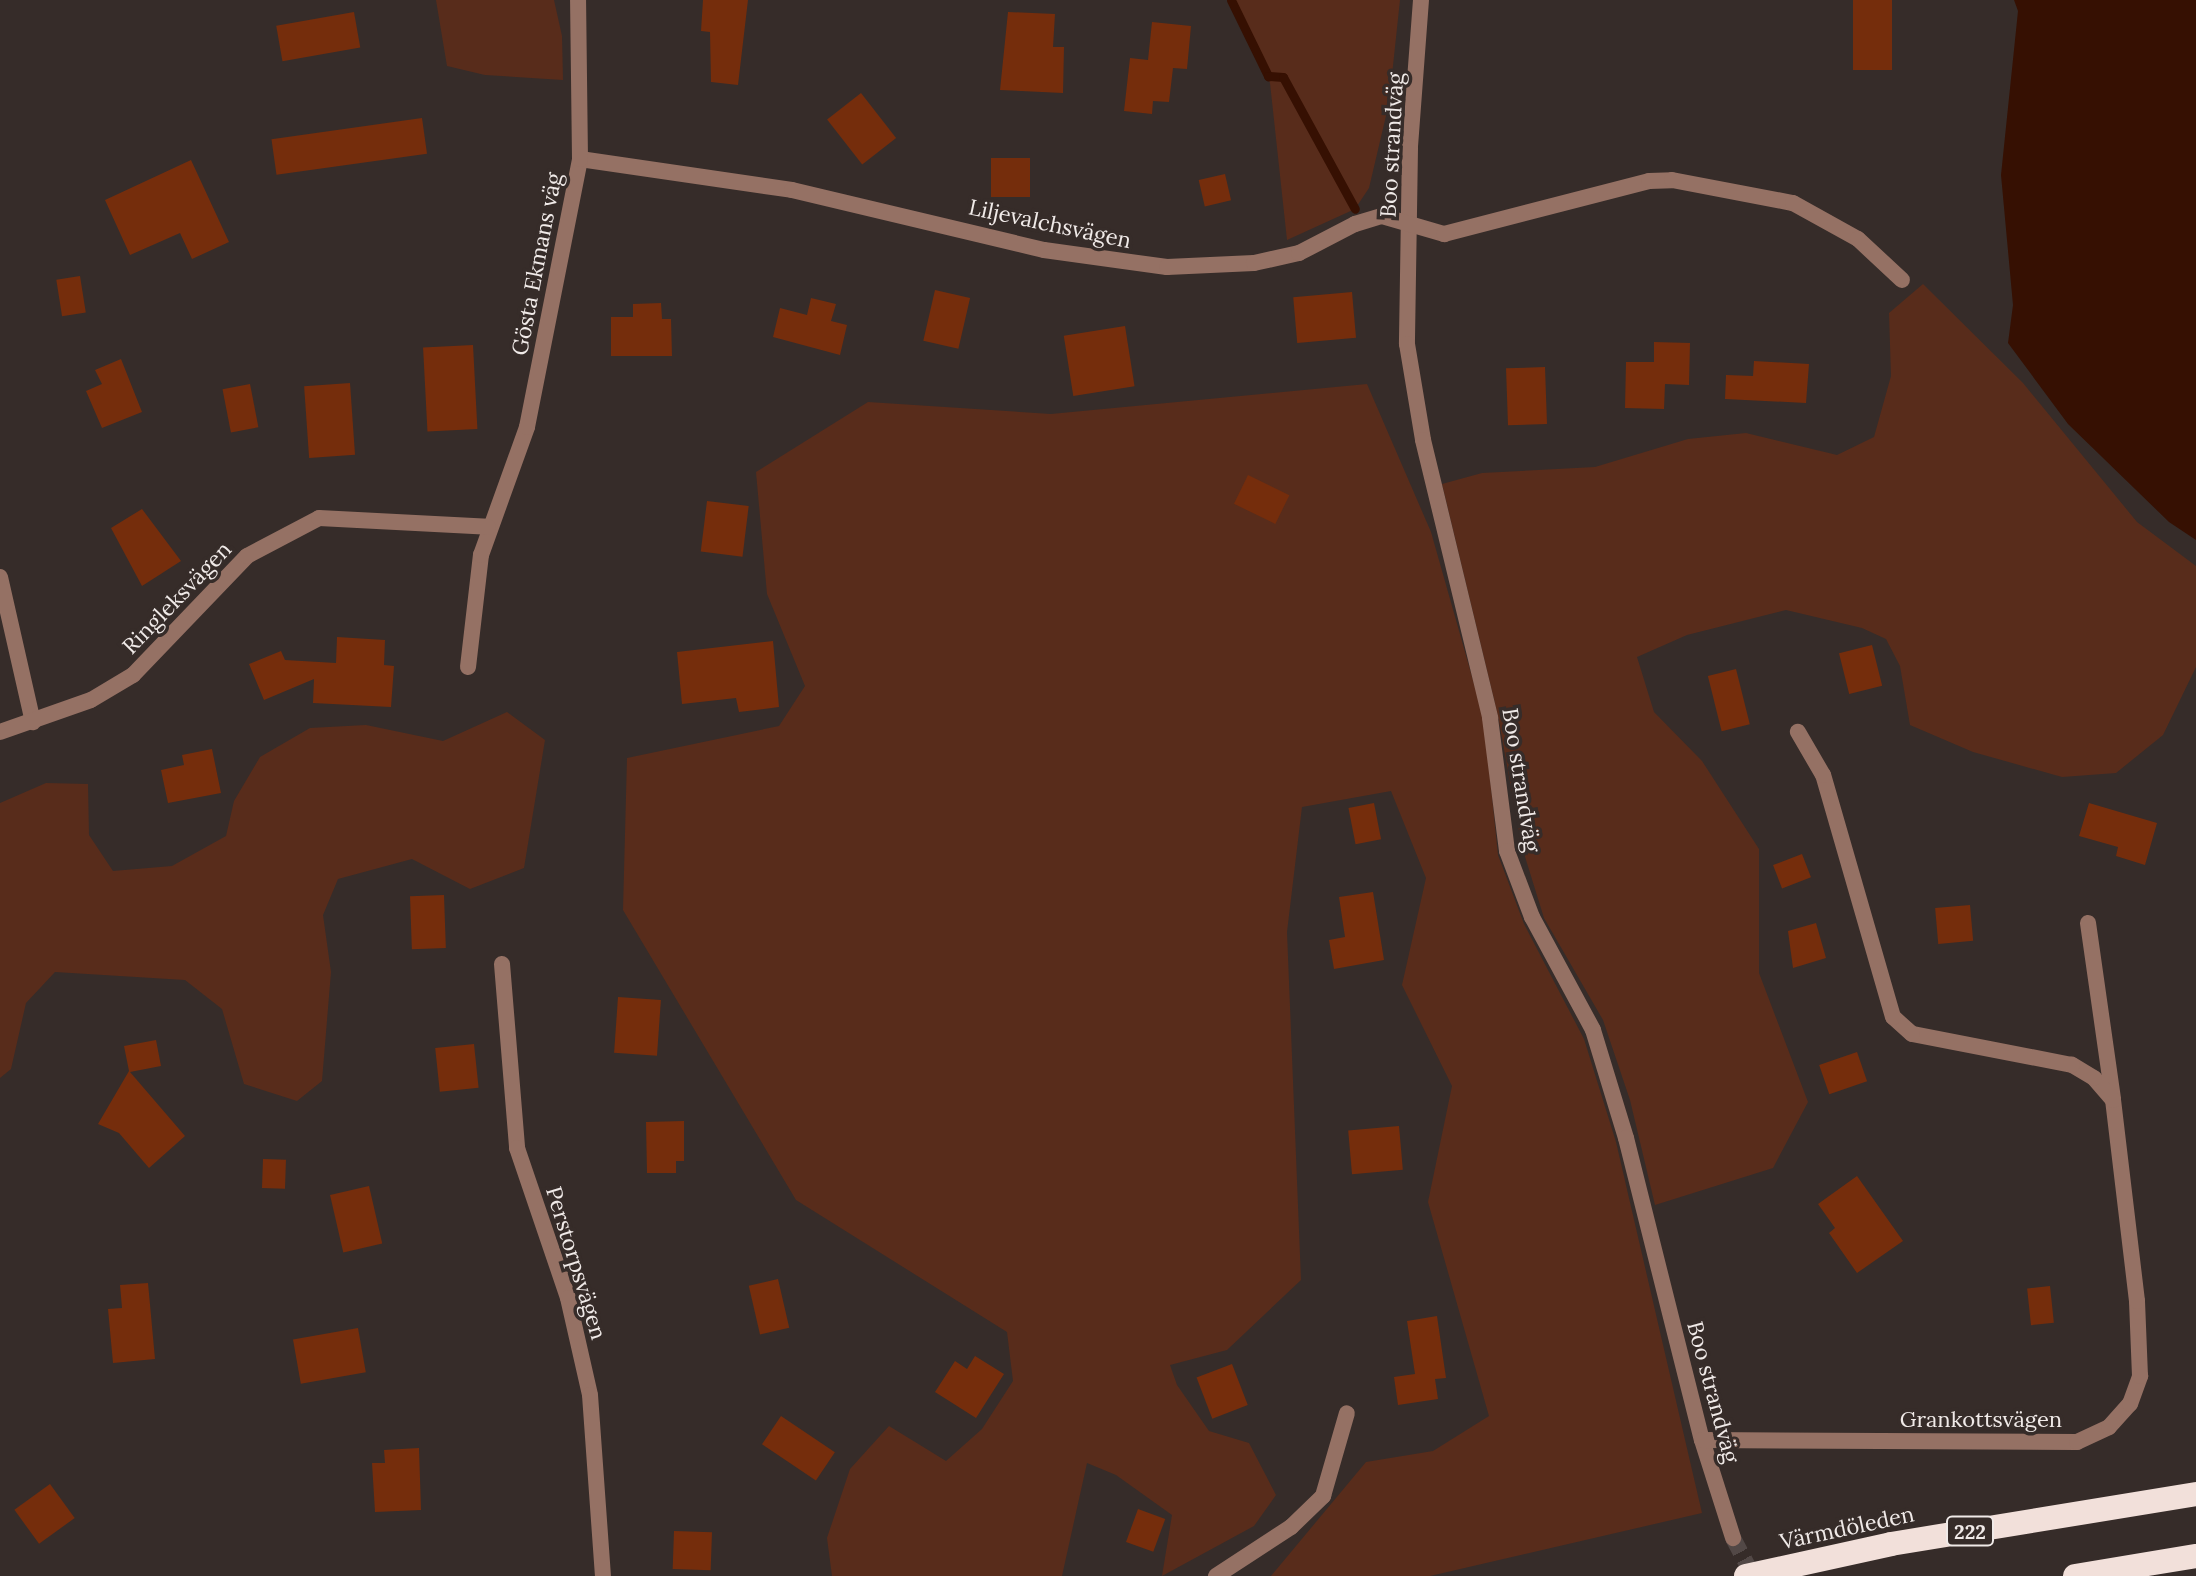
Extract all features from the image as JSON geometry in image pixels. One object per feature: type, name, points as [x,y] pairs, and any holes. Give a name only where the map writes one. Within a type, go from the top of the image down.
[{"type":"highway","name":"Värmdöleden","points":[[1746,1576],[1891,1544],[2196,1494]]},
{"type":"highway","points":[[2075,1576],[2196,1556]]},
{"type":"street","name":"Gösta Ekmans väg","points":[[488,527],[512,478],[527,427],[580,159],[578,0]]},
{"type":"street","name":"Boo strandväg","points":[[1421,0],[1409,222],[1407,344],[1451,566],[1490,718],[1507,851],[1532,917],[1593,1030],[1626,1138],[1702,1440],[1733,1538]]},
{"type":"street","name":"Liljevalchsvägen","points":[[580,159],[792,190],[1125,264],[1254,263],[1299,253],[1355,224],[1382,216],[1444,234],[1649,181],[1672,180],[1793,203],[1858,239],[1902,280]]},
{"type":"street","name":"Ringleksvägen","points":[[0,732],[91,700],[133,675],[247,556],[295,528],[319,518],[488,527]]},
{"type":"street","points":[[468,667],[488,527]]},
{"type":"street","points":[[0,577],[33,722]]},
{"type":"street","points":[[1798,732],[1823,775],[1893,1017],[1912,1034],[2072,1065],[2094,1078],[2113,1100]]},
{"type":"street","name":"Grankottsvägen","points":[[1702,1440],[2047,1445],[2077,1442],[2109,1427],[2130,1404],[2140,1376],[2137,1301],[2088,923]]},
{"type":"street","name":"Perstorpsvägen","points":[[502,964],[517,1148],[568,1298],[590,1395],[603,1576]]},
{"type":"street","points":[[1216,1576],[1291,1527],[1323,1496],[1347,1413]]},
{"type":"shaded area","points":[[436,0],[554,0],[562,36],[563,80],[485,75],[447,66]]},
{"type":"shaded area","points":[[1233,0],[1400,0],[1389,103],[1369,188],[1355,209],[1287,240],[1270,83]]},
{"type":"shaded area","points":[[2014,0],[2196,0],[2196,540],[2169,522],[2068,424],[2008,343],[2013,305],[2001,175],[2018,11]]},
{"type":"shaded area","points":[[1923,284],[2023,383],[2137,522],[2196,566],[2196,667],[2163,735],[2116,773],[2062,777],[1973,752],[1910,725],[1900,666],[1886,639],[1862,628],[1786,610],[1687,635],[1637,657],[1654,712],[1702,761],[1759,849],[1759,973],[1808,1102],[1773,1168],[1655,1205],[1630,1100],[1603,1020],[1544,918],[1522,847],[1498,716],[1442,484],[1482,473],[1595,467],[1688,439],[1746,433],[1837,455],[1874,437],[1891,376],[1889,313]]},
{"type":"shaded area","points":[[1367,384],[1431,532],[1484,719],[1498,855],[1524,924],[1584,1039],[1616,1142],[1702,1513],[1430,1576],[1271,1576],[1366,1462],[1433,1451],[1489,1416],[1428,1202],[1452,1086],[1402,985],[1426,878],[1391,791],[1302,807],[1287,932],[1301,1280],[1227,1350],[1170,1365],[1177,1385],[1209,1431],[1249,1443],[1276,1495],[1254,1526],[1162,1576],[1172,1515],[1116,1475],[1087,1463],[1062,1576],[832,1576],[827,1538],[850,1469],[889,1426],[946,1461],[982,1429],[1013,1381],[1007,1332],[796,1200],[623,910],[627,758],[779,726],[805,686],[767,594],[756,472],[868,402],[1051,414]]},
{"type":"shaded area","points":[[507,712],[545,740],[524,868],[470,889],[412,859],[338,879],[323,915],[331,972],[322,1081],[297,1101],[244,1084],[222,1009],[185,980],[55,972],[26,1003],[11,1069],[0,1078],[0,803],[46,783],[88,784],[89,835],[113,871],[172,866],[226,836],[234,801],[260,757],[310,728],[366,725],[443,741]]},
{"type":"building","points":[[703,0],[748,0],[738,85],[711,82],[710,32],[701,31]]},
{"type":"building","points":[[1853,0],[1892,0],[1892,70],[1853,70]]},
{"type":"building","points":[[354,12],[360,47],[282,61],[276,26]]},
{"type":"building","points":[[1008,12],[1055,14],[1053,47],[1064,47],[1063,93],[1000,90]]},
{"type":"building","points":[[1152,22],[1191,26],[1187,69],[1173,68],[1169,102],[1153,101],[1152,114],[1124,111],[1130,58],[1148,60]]},
{"type":"building","points":[[861,93],[896,138],[862,164],[827,119]]},
{"type":"building","points":[[422,118],[427,154],[276,175],[271,139]]},
{"type":"building","points":[[991,158],[1030,158],[1030,197],[991,197]]},
{"type":"building","points":[[191,160],[229,242],[192,259],[180,233],[130,255],[105,200]]},
{"type":"building","points":[[1225,174],[1231,200],[1205,206],[1199,180]]},
{"type":"building","points":[[80,276],[86,313],[62,316],[56,280]]},
{"type":"building","points":[[935,290],[970,298],[958,349],[923,341]]},
{"type":"building","points":[[1352,292],[1356,338],[1297,343],[1293,297]]},
{"type":"building","points":[[811,298],[836,304],[831,321],[847,325],[840,355],[773,337],[780,308],[807,315]]},
{"type":"building","points":[[661,303],[662,319],[671,319],[672,356],[611,356],[611,317],[633,317],[633,304]]},
{"type":"building","points":[[1125,326],[1135,386],[1073,396],[1064,336]]},
{"type":"building","points":[[1654,342],[1690,343],[1689,385],[1665,384],[1664,409],[1625,408],[1626,362],[1654,362]]},
{"type":"building","points":[[473,345],[477,429],[427,432],[423,348]]},
{"type":"building","points":[[121,359],[142,412],[102,428],[86,391],[102,384],[95,370]]},
{"type":"building","points":[[1754,361],[1809,364],[1806,403],[1725,399],[1726,375],[1753,376]]},
{"type":"building","points":[[1545,367],[1547,424],[1508,425],[1506,368]]},
{"type":"building","points":[[350,383],[355,455],[309,458],[304,386]]},
{"type":"building","points":[[250,384],[258,427],[231,433],[223,389]]},
{"type":"building","points":[[1248,475],[1289,495],[1275,524],[1234,504]]},
{"type":"building","points":[[707,501],[749,506],[742,557],[701,552]]},
{"type":"building","points":[[142,509],[181,561],[142,586],[111,528]]},
{"type":"building","points":[[337,637],[385,640],[384,665],[394,666],[391,707],[313,703],[314,679],[264,700],[249,664],[281,651],[285,660],[336,663]]},
{"type":"building","points":[[773,641],[779,707],[739,712],[736,698],[682,704],[677,652]]},
{"type":"building","points":[[1872,645],[1882,686],[1849,694],[1839,653]]},
{"type":"building","points":[[1736,669],[1750,724],[1722,731],[1708,676]]},
{"type":"building","points":[[212,749],[221,793],[168,803],[161,770],[184,765],[182,755]]},
{"type":"building","points":[[1374,803],[1381,839],[1356,844],[1348,808]]},
{"type":"building","points":[[2089,803],[2157,823],[2145,865],[2116,856],[2118,847],[2079,836]]},
{"type":"building","points":[[1802,854],[1811,877],[1782,888],[1773,865]]},
{"type":"building","points":[[1373,892],[1384,960],[1334,969],[1329,940],[1345,937],[1339,897]]},
{"type":"building","points":[[444,895],[446,948],[412,949],[410,896]]},
{"type":"building","points":[[1970,905],[1973,941],[1938,944],[1935,908]]},
{"type":"building","points":[[1816,923],[1826,958],[1793,968],[1788,931]]},
{"type":"building","points":[[618,997],[661,1000],[657,1056],[614,1053]]},
{"type":"building","points":[[156,1040],[161,1066],[130,1072],[185,1136],[149,1168],[119,1133],[98,1124],[129,1071],[124,1046]]},
{"type":"building","points":[[474,1044],[479,1088],[440,1092],[435,1048]]},
{"type":"building","points":[[1857,1052],[1867,1081],[1829,1094],[1819,1065]]},
{"type":"building","points":[[684,1121],[684,1161],[676,1161],[676,1173],[647,1173],[646,1122]]},
{"type":"building","points":[[1399,1126],[1403,1170],[1352,1174],[1348,1130]]},
{"type":"building","points":[[263,1159],[286,1160],[285,1189],[262,1188]]},
{"type":"building","points":[[1857,1176],[1903,1241],[1857,1273],[1829,1233],[1835,1228],[1818,1204]]},
{"type":"building","points":[[369,1186],[382,1243],[343,1252],[330,1195]]},
{"type":"building","points":[[778,1279],[789,1328],[760,1334],[749,1286]]},
{"type":"building","points":[[148,1283],[155,1359],[113,1363],[108,1309],[122,1308],[120,1285]]},
{"type":"building","points":[[2050,1286],[2054,1323],[2031,1325],[2027,1288]]},
{"type":"building","points":[[1437,1316],[1446,1378],[1435,1379],[1438,1399],[1398,1405],[1394,1377],[1415,1374],[1407,1321]]},
{"type":"building","points":[[358,1328],[366,1372],[301,1384],[293,1339]]},
{"type":"building","points":[[975,1356],[1004,1374],[976,1418],[935,1392],[955,1361],[967,1369]]},
{"type":"building","points":[[1232,1364],[1248,1405],[1212,1419],[1197,1378]]},
{"type":"building","points":[[781,1416],[835,1452],[816,1481],[762,1444]]},
{"type":"building","points":[[419,1448],[421,1510],[375,1512],[372,1463],[385,1463],[384,1450]]},
{"type":"building","points":[[50,1484],[75,1518],[39,1544],[14,1510]]},
{"type":"building","points":[[1138,1509],[1165,1519],[1153,1552],[1126,1542]]},
{"type":"building","points":[[674,1531],[712,1532],[711,1570],[673,1569]]},
{"type":"waterway","points":[[1231,0],[1268,76],[1283,77],[1355,209]]},
{"type":"tunnel","points":[[1733,1538],[1753,1576]]}]
